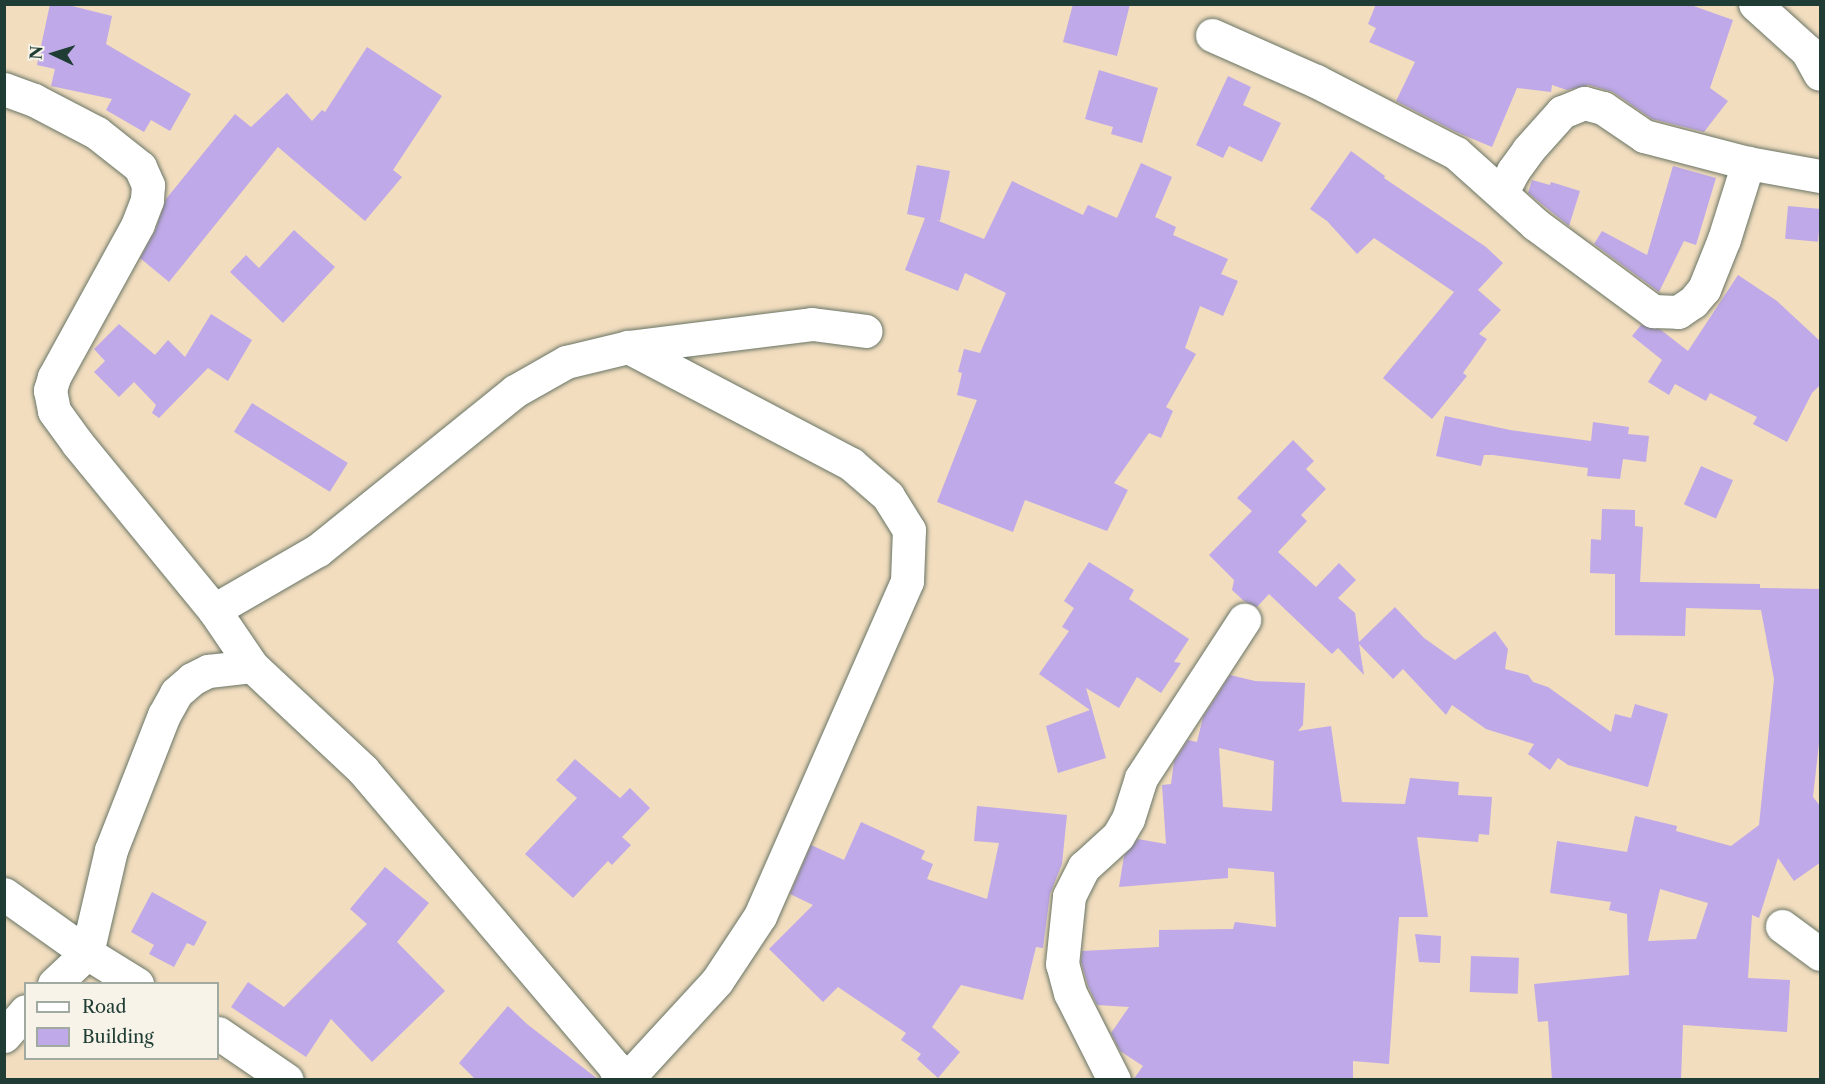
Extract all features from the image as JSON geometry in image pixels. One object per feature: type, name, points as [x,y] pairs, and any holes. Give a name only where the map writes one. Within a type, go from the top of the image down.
[{"type":"street","points":[[1755,4],[1807,51],[1821,74]]},
{"type":"street","points":[[1212,35],[1316,81],[1424,134],[1456,153],[1535,224],[1643,305],[1659,312],[1678,312],[1693,302],[1704,289],[1724,239],[1748,163]]},
{"type":"street","points":[[4,89],[34,100],[97,133],[140,167],[148,185],[147,200],[138,224],[54,377],[50,390],[54,411],[78,444],[214,610],[252,666],[363,770],[614,1066],[620,1080]]},
{"type":"street","points":[[1502,192],[1523,157],[1562,112],[1584,103],[1604,108],[1644,136],[1748,163],[1821,176]]},
{"type":"street","points":[[214,610],[318,550],[515,391],[541,374],[576,359],[628,347],[812,324],[866,331]]},
{"type":"street","points":[[626,1080],[717,981],[760,916],[908,581],[909,530],[888,496],[851,464],[628,347]]},
{"type":"street","points":[[1114,1080],[1070,993],[1062,964],[1063,934],[1070,896],[1084,867],[1118,836],[1128,819],[1141,778],[1244,620]]},
{"type":"street","points":[[56,982],[87,953],[111,850],[164,715],[176,693],[192,679],[208,671],[252,666]]},
{"type":"street","points":[[4,894],[87,953],[134,982]]},
{"type":"street","points":[[1782,926],[1821,954]]},
{"type":"street","points":[[4,1036],[24,1013]]},
{"type":"street","points":[[219,1034],[287,1080]]},
{"type":"building","points":[[50,4],[64,4],[112,16],[106,44],[191,94],[170,131],[151,120],[144,132],[106,110],[112,99],[51,86],[55,69],[37,65]]},
{"type":"building","points":[[1073,4],[1130,4],[1117,56],[1063,42]]},
{"type":"building","points":[[1376,4],[1688,4],[1733,20],[1710,88],[1728,101],[1704,132],[1652,119],[1613,92],[1589,85],[1567,90],[1552,85],[1551,92],[1517,88],[1492,147],[1456,132],[1396,101],[1415,62],[1369,42],[1376,28],[1368,24]]},
{"type":"building","points":[[367,47],[442,96],[393,170],[402,177],[365,221],[278,147],[169,282],[140,258],[155,231],[166,199],[235,114],[251,127],[287,93],[312,121],[322,110],[325,112]]},
{"type":"building","points":[[1099,70],[1158,88],[1142,143],[1111,134],[1113,127],[1085,119]]},
{"type":"building","points":[[1228,76],[1251,87],[1243,105],[1281,123],[1262,162],[1229,146],[1223,158],[1196,145]]},
{"type":"building","points":[[1351,151],[1385,176],[1384,178],[1486,247],[1503,263],[1478,290],[1501,310],[1479,334],[1487,339],[1463,373],[1467,376],[1432,419],[1383,378],[1454,292],[1374,238],[1357,254],[1327,221],[1310,209]]},
{"type":"building","points":[[1141,163],[1172,177],[1155,217],[1176,227],[1173,235],[1228,259],[1221,274],[1238,281],[1223,316],[1200,306],[1185,348],[1196,354],[1166,407],[1173,411],[1161,438],[1149,433],[1114,483],[1128,490],[1107,531],[1025,500],[1013,532],[937,502],[977,400],[957,395],[962,373],[958,372],[964,349],[980,353],[1006,293],[965,273],[958,291],[905,270],[925,218],[907,214],[917,165],[950,171],[940,221],[936,220],[984,239],[1012,181],[1083,215],[1088,205],[1117,218]]},
{"type":"building","points":[[1673,166],[1716,178],[1696,245],[1684,241],[1659,292],[1594,244],[1602,231],[1647,255]]},
{"type":"building","points":[[1532,180],[1550,185],[1551,182],[1580,191],[1569,226],[1528,193]]},
{"type":"building","points":[[1788,206],[1820,209],[1818,242],[1785,239]]},
{"type":"building","points":[[294,230],[335,267],[283,323],[230,272],[246,255],[259,268]]},
{"type":"building","points":[[1738,275],[1777,301],[1821,342],[1821,384],[1812,393],[1787,442],[1753,424],[1757,417],[1710,393],[1706,401],[1675,384],[1669,395],[1648,382],[1662,360],[1632,336],[1641,325],[1661,330],[1688,351]]},
{"type":"building","points":[[211,314],[252,340],[228,381],[208,368],[159,418],[152,413],[156,405],[134,382],[119,397],[94,372],[105,361],[94,349],[119,324],[155,355],[168,340],[185,357]]},
{"type":"building","points":[[252,403],[348,463],[330,492],[234,432]]},
{"type":"building","points":[[1445,416],[1510,430],[1591,441],[1593,422],[1629,427],[1628,434],[1649,436],[1646,462],[1623,459],[1620,479],[1587,476],[1588,468],[1493,455],[1484,455],[1481,466],[1436,456]]},
{"type":"building","points":[[1293,440],[1314,461],[1306,469],[1326,489],[1301,515],[1307,521],[1278,552],[1316,587],[1339,563],[1356,580],[1338,598],[1355,613],[1359,642],[1395,607],[1424,638],[1455,660],[1495,631],[1508,649],[1505,669],[1528,675],[1533,682],[1548,687],[1611,732],[1615,714],[1631,718],[1635,704],[1668,714],[1648,787],[1568,765],[1558,758],[1550,770],[1528,754],[1534,744],[1486,729],[1452,705],[1446,715],[1403,669],[1393,679],[1359,644],[1364,675],[1338,648],[1332,654],[1269,594],[1257,607],[1244,601],[1232,590],[1234,580],[1209,555],[1252,511],[1237,498]]},
{"type":"building","points":[[1701,466],[1733,480],[1716,519],[1684,504]]},
{"type":"building","points":[[1602,509],[1635,510],[1635,526],[1643,527],[1640,582],[1760,584],[1760,588],[1821,589],[1821,725],[1813,797],[1821,807],[1821,862],[1794,881],[1778,858],[1759,918],[1752,915],[1748,978],[1790,980],[1787,1032],[1683,1025],[1681,1080],[1552,1080],[1548,1021],[1538,1022],[1534,984],[1629,975],[1627,914],[1609,910],[1611,902],[1550,893],[1557,841],[1627,852],[1635,816],[1677,826],[1676,831],[1731,846],[1759,825],[1774,679],[1761,610],[1686,608],[1685,636],[1615,635],[1615,574],[1590,573],[1591,539],[1601,540]],"holes":[[[1660,889],[1708,903],[1696,939],[1648,941]]]},
{"type":"building","points":[[1089,562],[1134,590],[1129,599],[1189,639],[1174,662],[1181,663],[1161,693],[1137,677],[1119,708],[1086,688],[1106,758],[1058,773],[1046,726],[1090,710],[1039,674],[1069,631],[1062,627],[1074,608],[1064,601]]},
{"type":"building","points":[[1230,675],[1255,681],[1305,683],[1303,725],[1298,731],[1331,726],[1342,802],[1405,804],[1410,778],[1459,782],[1458,795],[1492,797],[1489,835],[1479,834],[1478,842],[1417,837],[1428,917],[1399,917],[1389,1064],[1353,1061],[1353,1080],[1133,1080],[1143,1066],[1120,1051],[1111,1033],[1129,1007],[1097,1005],[1088,986],[1081,962],[1082,951],[1159,947],[1159,930],[1233,929],[1235,922],[1276,927],[1274,872],[1228,868],[1228,878],[1119,887],[1124,856],[1138,839],[1166,844],[1162,785],[1171,784],[1174,761],[1188,740],[1197,742],[1203,717]],"holes":[[[1219,748],[1274,761],[1272,811],[1223,807]]]},
{"type":"building","points":[[575,759],[620,798],[630,788],[650,808],[622,837],[631,845],[612,865],[608,861],[573,898],[525,854],[577,798],[556,780]]},
{"type":"building","points":[[977,806],[1067,815],[1062,864],[1050,894],[1043,948],[1036,947],[1023,1000],[961,985],[932,1027],[960,1052],[938,1078],[917,1059],[921,1054],[901,1040],[906,1033],[838,987],[823,1002],[769,949],[813,905],[790,894],[811,845],[844,860],[861,822],[925,851],[921,859],[933,864],[927,879],[987,899],[999,843],[974,841]]},
{"type":"building","points":[[385,867],[429,903],[397,942],[445,991],[372,1062],[331,1019],[306,1057],[231,1007],[248,982],[284,1007],[367,924],[350,909]]},
{"type":"building","points":[[152,892],[207,922],[194,946],[187,943],[174,967],[149,954],[154,945],[131,932]]},
{"type":"building","points":[[1415,934],[1441,936],[1440,963],[1419,962]]},
{"type":"building","points":[[1471,956],[1519,958],[1518,994],[1470,992]]},
{"type":"building","points":[[508,1006],[527,1024],[599,1080],[476,1080],[459,1063]]}]
